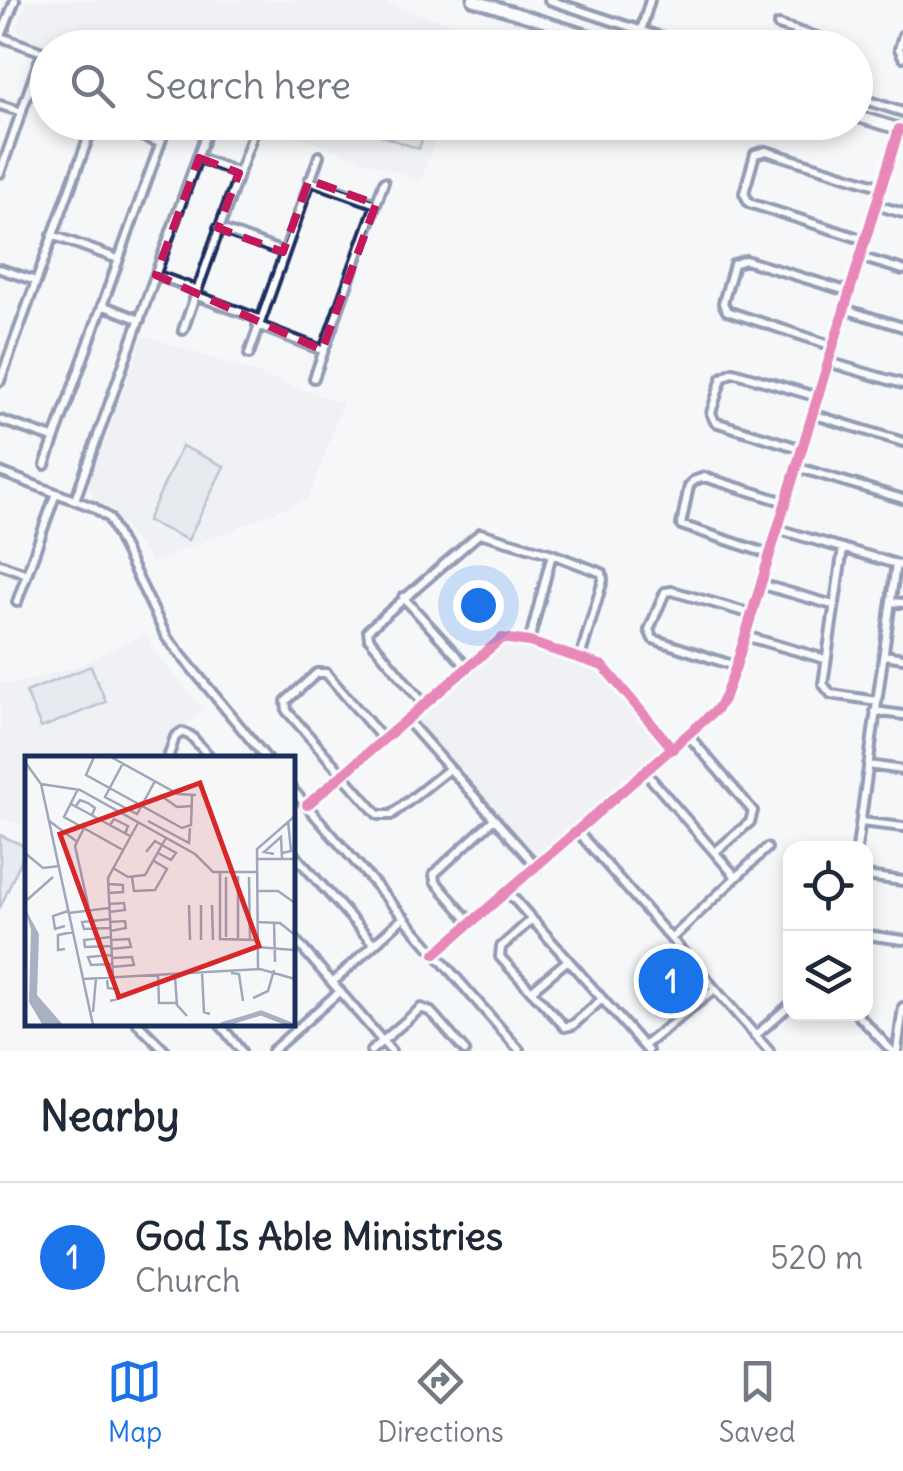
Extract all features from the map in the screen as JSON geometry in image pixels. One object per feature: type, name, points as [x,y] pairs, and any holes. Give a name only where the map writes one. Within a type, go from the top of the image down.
[{"type":"street","points":[[474,0],[573,30]]},
{"type":"street","points":[[549,0],[638,30]]},
{"type":"street","points":[[641,30],[650,0]]},
{"type":"street","points":[[13,1],[1,39],[30,48]]},
{"type":"street","points":[[778,25],[794,30]]},
{"type":"street","points":[[903,35],[899,50],[903,57]]},
{"type":"street","points":[[0,173],[30,88]]},
{"type":"street","points":[[873,102],[903,112]]},
{"type":"street","points":[[0,104],[22,112]]},
{"type":"street","points":[[436,954],[646,773],[722,702],[901,130],[873,121]]},
{"type":"street","points":[[0,381],[87,140]]},
{"type":"street","points":[[152,140],[160,143]]},
{"type":"street","points":[[45,465],[161,140]]},
{"type":"street","points":[[75,500],[204,140]]},
{"type":"street","points":[[183,330],[251,140]]},
{"type":"street","points":[[866,240],[749,203],[744,193],[755,154],[766,151],[882,187]]},
{"type":"street","points":[[249,354],[320,156]]},
{"type":"street","points":[[199,158],[239,173]]},
{"type":"street","points":[[309,180],[376,204]]},
{"type":"street","points":[[314,378],[384,182]]},
{"type":"street","points":[[876,205],[903,213]]},
{"type":"street","points":[[218,228],[283,252]]},
{"type":"street","points":[[52,235],[118,259]]},
{"type":"street","points":[[860,257],[903,270]]},
{"type":"street","points":[[833,346],[727,311],[724,302],[734,264],[745,260],[850,292]]},
{"type":"street","points":[[0,269],[36,281]]},
{"type":"street","points":[[156,275],[322,350]]},
{"type":"street","points":[[102,304],[140,320]]},
{"type":"street","points":[[844,309],[903,327]]},
{"type":"street","points":[[828,362],[903,384]]},
{"type":"street","points":[[802,449],[715,422],[711,413],[722,378],[734,372],[818,397]]},
{"type":"street","points":[[812,414],[903,442]]},
{"type":"street","points":[[0,420],[53,438]]},
{"type":"street","points":[[796,467],[903,499]]},
{"type":"street","points":[[0,472],[93,507],[108,518],[166,638],[264,756]]},
{"type":"street","points":[[769,554],[681,525],[689,486],[704,477],[785,502]]},
{"type":"street","points":[[17,602],[56,493]]},
{"type":"street","points":[[777,529],[899,565],[859,841]]},
{"type":"street","points":[[423,704],[367,634],[369,628],[480,533],[602,573],[580,658]]},
{"type":"street","points":[[843,548],[822,684],[827,692],[877,701]]},
{"type":"street","points":[[529,642],[552,554]]},
{"type":"street","points":[[0,564],[26,574]]},
{"type":"street","points":[[760,584],[833,605]]},
{"type":"street","points":[[736,666],[653,639],[649,630],[665,592],[752,614]]},
{"type":"street","points":[[403,597],[466,666]]},
{"type":"street","points":[[891,602],[903,603]]},
{"type":"street","points":[[745,636],[825,659]]},
{"type":"street","points":[[306,806],[502,638],[580,658],[610,672],[672,750]]},
{"type":"street","points":[[884,655],[903,658]]},
{"type":"street","points":[[382,738],[328,675],[314,675],[288,698],[285,706],[375,813],[386,817],[448,768]]},
{"type":"street","points":[[875,711],[903,715]]},
{"type":"street","points":[[406,719],[537,867]]},
{"type":"street","points":[[169,756],[174,737],[182,732],[209,756]]},
{"type":"street","points":[[688,735],[753,812],[750,822],[715,852]]},
{"type":"street","points":[[868,765],[903,770]]},
{"type":"street","points":[[646,773],[736,877]]},
{"type":"street","points":[[295,793],[520,1051]]},
{"type":"street","points":[[471,924],[434,881],[434,874],[494,819]]},
{"type":"street","points":[[861,822],[903,827]]},
{"type":"street","points":[[578,832],[769,1051]]},
{"type":"street","points":[[672,938],[767,848]]},
{"type":"street","points":[[295,855],[374,944]]},
{"type":"street","points":[[873,877],[903,881]]},
{"type":"street","points":[[508,892],[646,1048],[715,989]]},
{"type":"street","points":[[333,982],[404,917]]},
{"type":"street","points":[[532,919],[498,952],[531,991],[567,1027],[602,999]]},
{"type":"street","points":[[873,936],[903,940]]},
{"type":"street","points":[[295,939],[390,1051]]},
{"type":"street","points":[[295,951],[301,946]]},
{"type":"street","points":[[531,991],[568,960]]},
{"type":"street","points":[[272,1051],[340,991]]},
{"type":"street","points":[[895,1051],[903,1007]]},
{"type":"street","points":[[370,1051],[421,1008],[431,1012],[465,1051]]},
{"type":"street","points":[[755,1036],[783,1011]]},
{"type":"street","points":[[865,1021],[895,1051]]},
{"type":"street","points":[[140,1026],[165,1051]]},
{"type":"street","points":[[222,1026],[241,1051]]},
{"type":"highlighted area","points":[[199,158],[239,173],[218,228],[283,252],[309,180],[376,204],[322,350],[156,275]]},
{"type":"shaded area","points":[[27,0],[377,0],[472,30],[30,30],[30,42],[17,28]]},
{"type":"shaded area","points":[[308,140],[436,140],[421,181]]},
{"type":"shaded area","points":[[393,140],[422,140],[419,149]]},
{"type":"shaded area","points":[[144,335],[343,403],[309,498],[152,563],[110,507],[95,501],[88,487]]},
{"type":"shaded area","points":[[182,446],[224,466],[188,540],[147,521]]},
{"type":"shaded area","points":[[145,633],[158,657],[204,709],[169,739],[164,756],[25,756],[25,826],[0,818],[0,683],[18,683],[80,665]]},
{"type":"shaded area","points":[[511,638],[603,666],[673,749],[537,867],[406,719],[495,642]]},
{"type":"shaded area","points":[[91,666],[106,702],[41,728],[26,692]]},
{"type":"shaded area","points":[[0,835],[25,846],[25,852],[0,908]]},
{"type":"cycle path","points":[[435,954],[717,709],[725,696],[899,129]]},
{"type":"cycle path","points":[[307,805],[502,638],[529,642],[603,666],[673,749]]},
{"type":"place","name":"God Is Able Ministries","points":[[671,981]]}]
